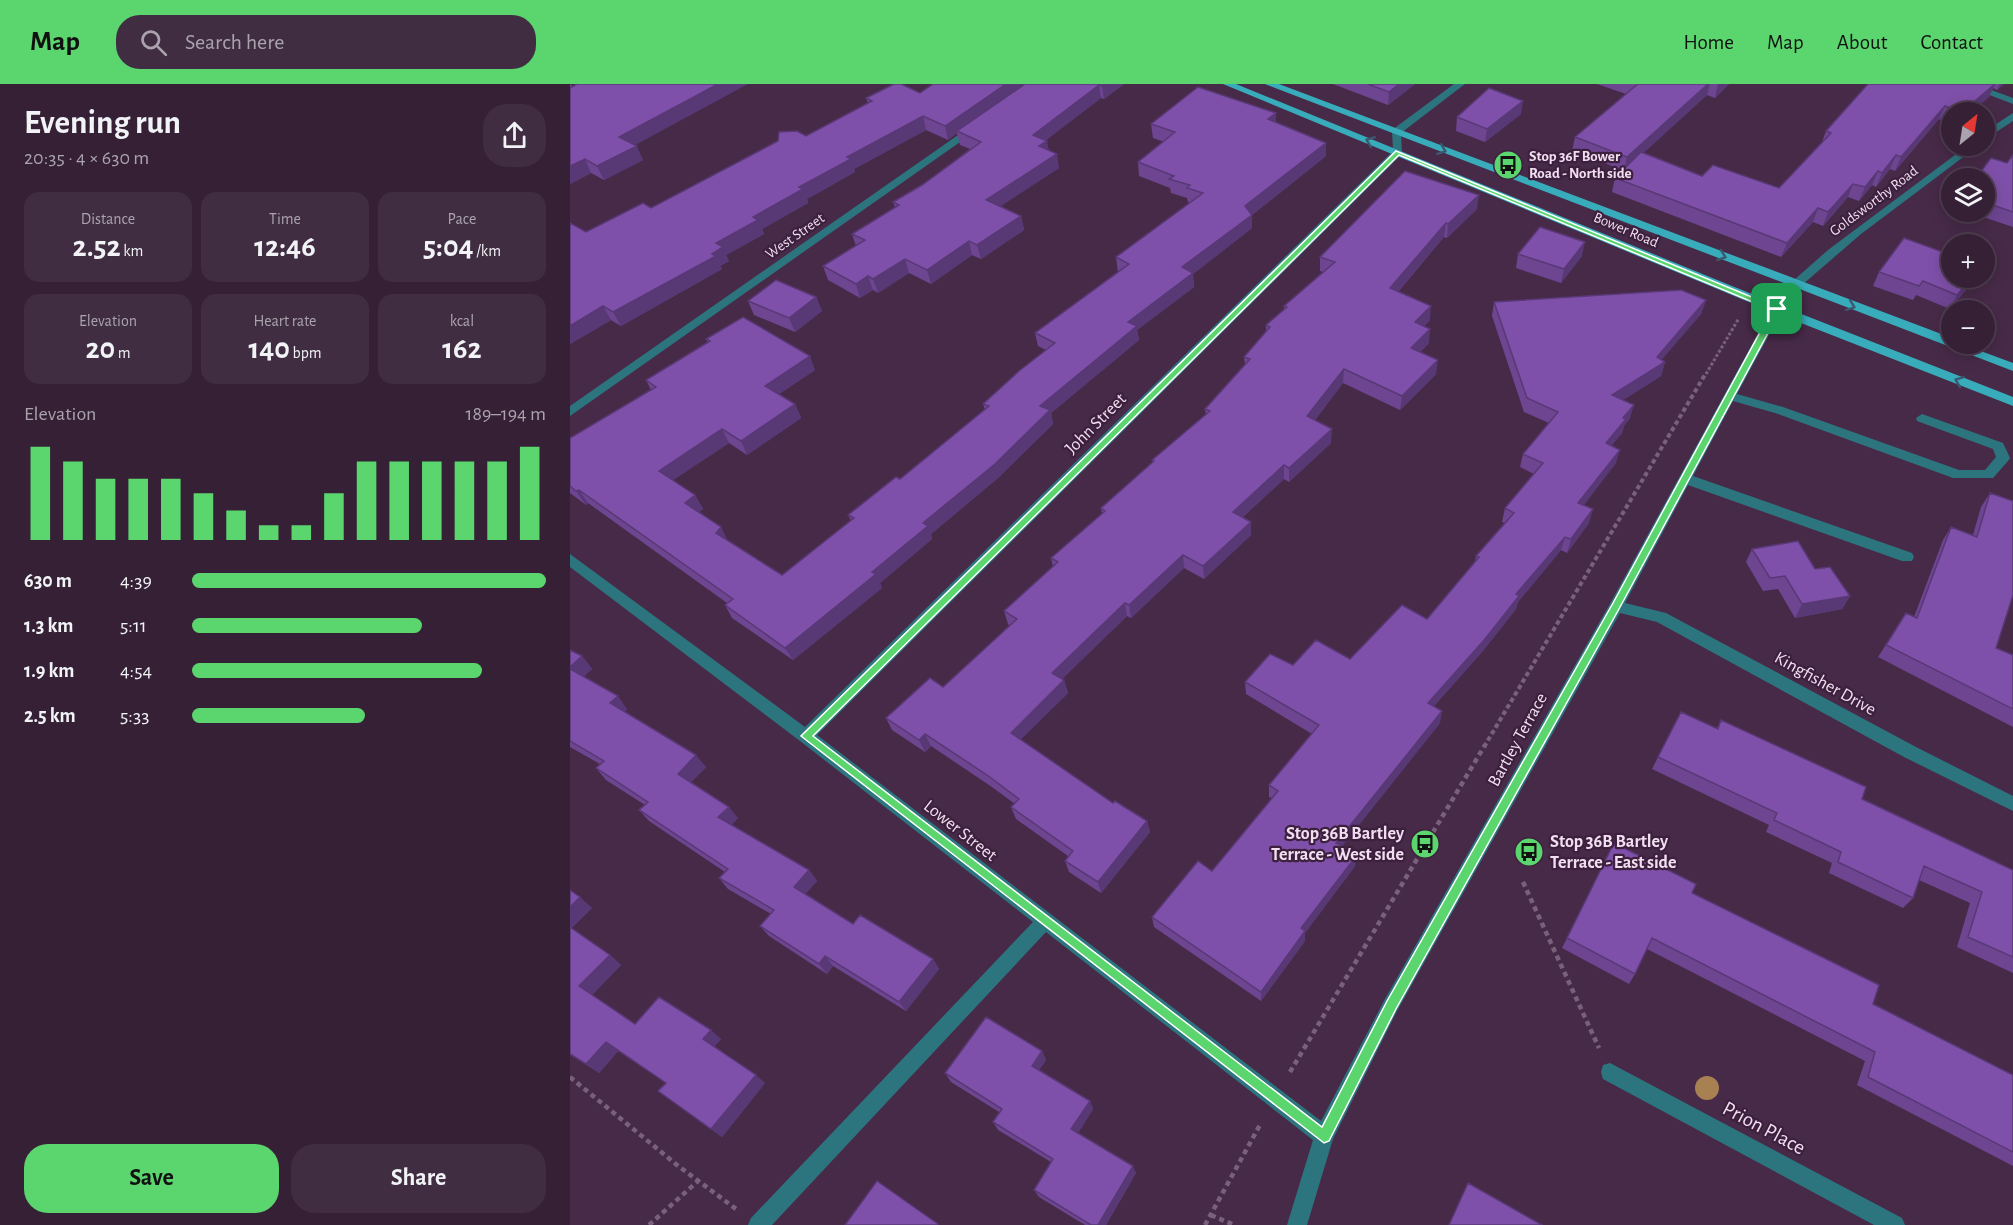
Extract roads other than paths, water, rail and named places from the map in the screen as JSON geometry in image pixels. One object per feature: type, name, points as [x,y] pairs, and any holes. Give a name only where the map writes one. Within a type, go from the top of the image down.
[{"type":"main road","name":"Bower Road","points":[[1228,84],[1777,309],[2013,402]]},
{"type":"main road","name":"Bower Road","points":[[1270,84],[1941,339]]},
{"type":"main road","name":"Bower Road","points":[[1980,354],[2013,367]]},
{"type":"street","points":[[1398,152],[1395,132],[1460,84]]},
{"type":"street","points":[[1966,84],[2013,101]]},
{"type":"street","points":[[1995,129],[2013,116]]},
{"type":"street","name":"West Street","points":[[570,412],[989,118]]},
{"type":"street","name":"John Street","points":[[806,736],[1398,152]]},
{"type":"street","name":"Goldsworthy Road","points":[[1797,285],[1861,229],[1960,156]]},
{"type":"street","name":"Bartley Terrace","points":[[1297,1225],[1324,1136],[1392,1005],[1616,606],[1777,309],[1797,285]]},
{"type":"street","points":[[1730,396],[1779,410],[1958,475],[1988,475],[2003,458],[1998,446],[1922,418]]},
{"type":"street","points":[[1686,479],[1907,557]]},
{"type":"street","name":"Lower Street","points":[[570,559],[806,736],[1324,1136]]},
{"type":"street","name":"Kingfisher Drive","points":[[1616,606],[1661,617],[1900,747],[2013,804]]},
{"type":"street","points":[[758,1225],[1045,921]]},
{"type":"street","name":"Prion Place","points":[[1610,1072],[1895,1225]]},
{"type":"place","name":"Stop 36F Bower Road - North side","points":[[1508,165]]},
{"type":"place","name":"Stop 36B Bartley Terrace - West side","points":[[1425,844]]},
{"type":"place","name":"Stop 36B Bartley Terrace - East side","points":[[1529,852]]}]
